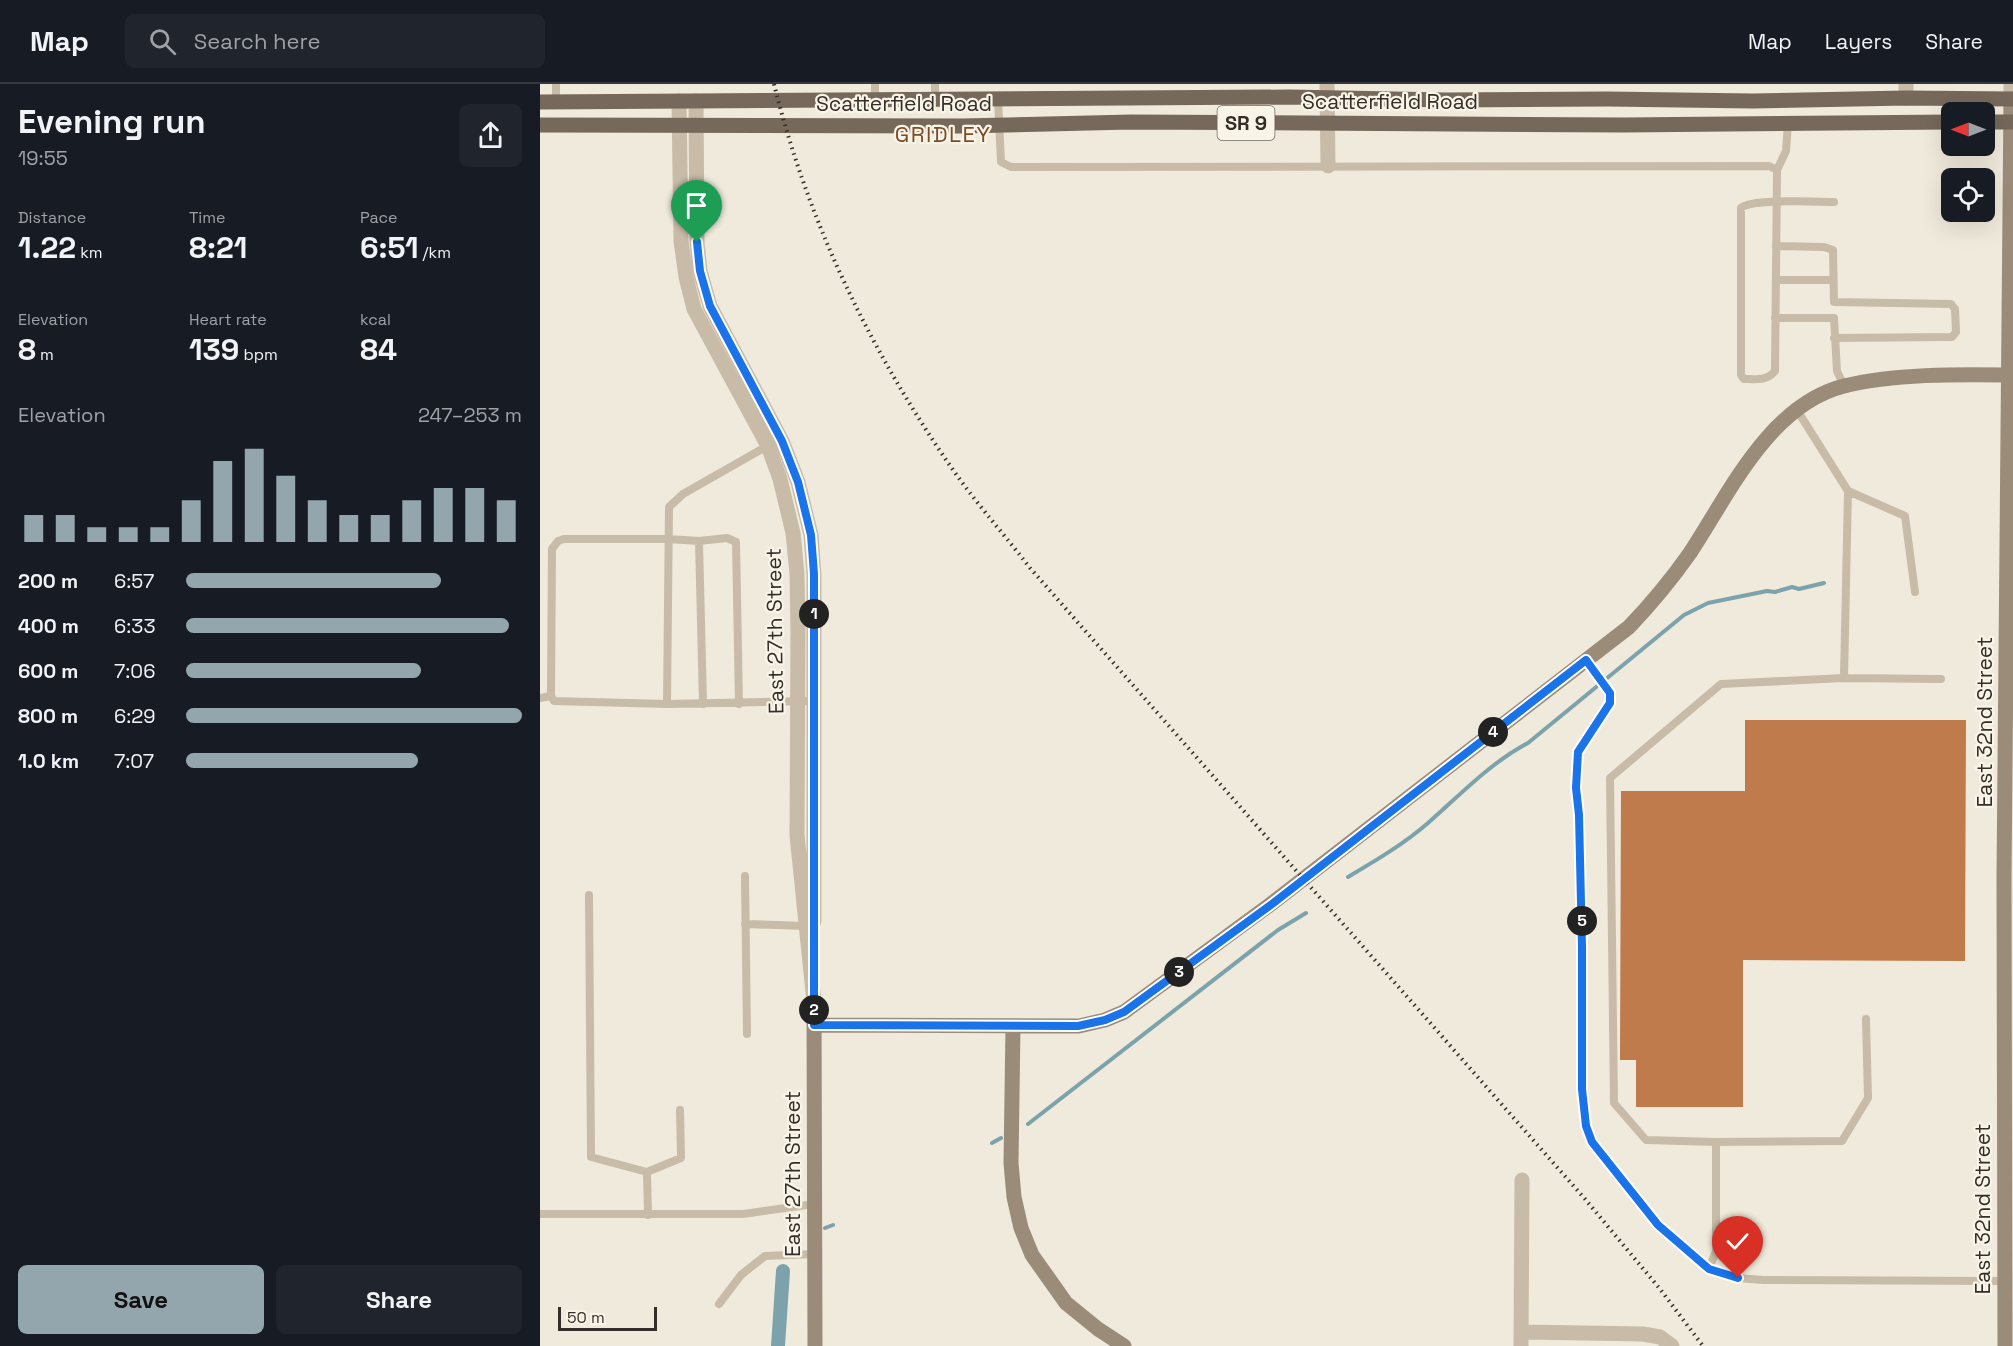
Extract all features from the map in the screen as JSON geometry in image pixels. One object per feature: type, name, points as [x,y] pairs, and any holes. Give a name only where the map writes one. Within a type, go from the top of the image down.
[{"type":"main road","name":"Scatterfield Road","points":[[540,102],[875,100],[935,92],[998,99],[1327,91],[1753,101],[1906,91],[2012,94]]},
{"type":"main road","name":"Scatterfield Road","points":[[540,124],[695,126],[1131,122],[1624,124],[1941,122]]},
{"type":"main road","points":[[1995,122],[2012,122]]},
{"type":"street","points":[[1327,91],[1328,166]]},
{"type":"street","name":"East 32nd Street","points":[[2005,1346],[2004,1281],[2009,1250],[2004,877],[2012,94]]},
{"type":"street","name":"East 27th Street","points":[[679,101],[681,241],[686,278],[694,309],[798,482],[811,535],[814,574],[815,1346]]},
{"type":"street","name":"East 27th Street","points":[[696,101],[697,242],[700,271],[710,306],[775,443],[780,479],[793,533],[797,574],[797,835],[814,1002]]},
{"type":"street","points":[[814,1025],[1078,1026],[1105,1020],[1124,1012],[1272,904],[1629,627],[1657,598],[1689,554],[1773,429],[1797,410],[1820,395],[1844,386],[1894,379],[2010,375]]},
{"type":"street","points":[[1013,1026],[1011,1163],[1014,1197],[1021,1228],[1032,1255],[1066,1303],[1098,1329],[1124,1346]]},
{"type":"street","points":[[1522,1180],[1521,1339],[1652,1335],[1660,1337],[1672,1346]]},
{"type":"lane","points":[[556,84],[556,102]]},
{"type":"lane","points":[[875,84],[875,100]]},
{"type":"lane","points":[[998,99],[1001,162],[1011,166],[1770,166],[1777,170]]},
{"type":"lane","points":[[1789,122],[1786,151],[1777,170],[1776,202],[1775,371],[1765,379],[1744,379],[1741,375],[1741,208],[1746,204],[1776,202],[1834,202]]},
{"type":"lane","points":[[1776,246],[1824,247],[1833,250],[1834,338],[1837,371],[1844,386]]},
{"type":"lane","points":[[1776,280],[1833,280]]},
{"type":"lane","points":[[1834,302],[1951,304],[1955,309],[1956,332],[1952,337],[1834,338]]},
{"type":"lane","points":[[1775,318],[1834,318]]},
{"type":"lane","points":[[1797,410],[1848,491],[1844,678]]},
{"type":"lane","points":[[667,704],[669,507],[682,494],[775,443]]},
{"type":"lane","points":[[1848,491],[1905,516],[1915,592]]},
{"type":"lane","points":[[739,704],[736,542],[727,538],[699,542],[668,539],[564,539],[554,545],[552,549],[551,696],[554,701],[564,703],[739,704],[813,701]]},
{"type":"lane","points":[[699,542],[703,704]]},
{"type":"lane","points":[[1586,660],[1610,693],[1610,703],[1578,752],[1576,788],[1579,815],[1582,947],[1582,1066],[1586,1126],[1592,1142],[1658,1225],[1709,1269],[1738,1278],[1763,1280],[2004,1281]]},
{"type":"lane","points":[[1866,1019],[1868,1098],[1842,1141],[1646,1140],[1614,1103],[1610,778],[1721,684],[1844,678],[1941,679]]},
{"type":"lane","points":[[540,698],[551,696]]},
{"type":"lane","points":[[745,876],[747,1034]]},
{"type":"lane","points":[[589,895],[591,1157],[647,1172],[681,1158],[680,1110]]},
{"type":"lane","points":[[745,924],[806,926]]},
{"type":"lane","points":[[1709,1269],[1716,1251],[1716,1142]]},
{"type":"lane","points":[[647,1172],[648,1215]]},
{"type":"lane","points":[[540,1214],[743,1214],[814,1204]]},
{"type":"lane","points":[[719,1304],[741,1275],[765,1256],[815,1254]]},
{"type":"building","points":[[1745,720],[1966,720],[1965,961],[1743,960],[1743,1107],[1636,1107],[1636,1060],[1620,1060],[1621,791],[1745,791]]},
{"type":"waterway","points":[[1348,877],[1419,831],[1488,770],[1528,743],[1684,615],[1708,603],[1767,591],[1775,592],[1792,587],[1799,589],[1824,583]]},
{"type":"waterway","points":[[1028,1124],[1278,930],[1306,913]]},
{"type":"waterway","points":[[992,1143],[1001,1138]]},
{"type":"waterway","points":[[825,1228],[833,1225]]},
{"type":"waterway","points":[[778,1346],[783,1271]]},
{"type":"railway","points":[[774,84],[805,186],[845,283],[894,377],[960,480],[1030,568],[1585,1199],[1660,1289],[1703,1346]]},
{"type":"district","name":"GRIDLEY","points":[[943,134]]},
{"type":"route","points":[[697,242],[700,271],[710,306],[782,441],[798,482],[811,535],[814,574],[814,1025],[1078,1026],[1105,1020],[1124,1012],[1272,904],[1586,660],[1610,693],[1610,703],[1592,734],[1578,752],[1576,788],[1579,815],[1582,947],[1582,1089],[1586,1126],[1592,1142],[1658,1225],[1709,1269],[1738,1278]]}]
